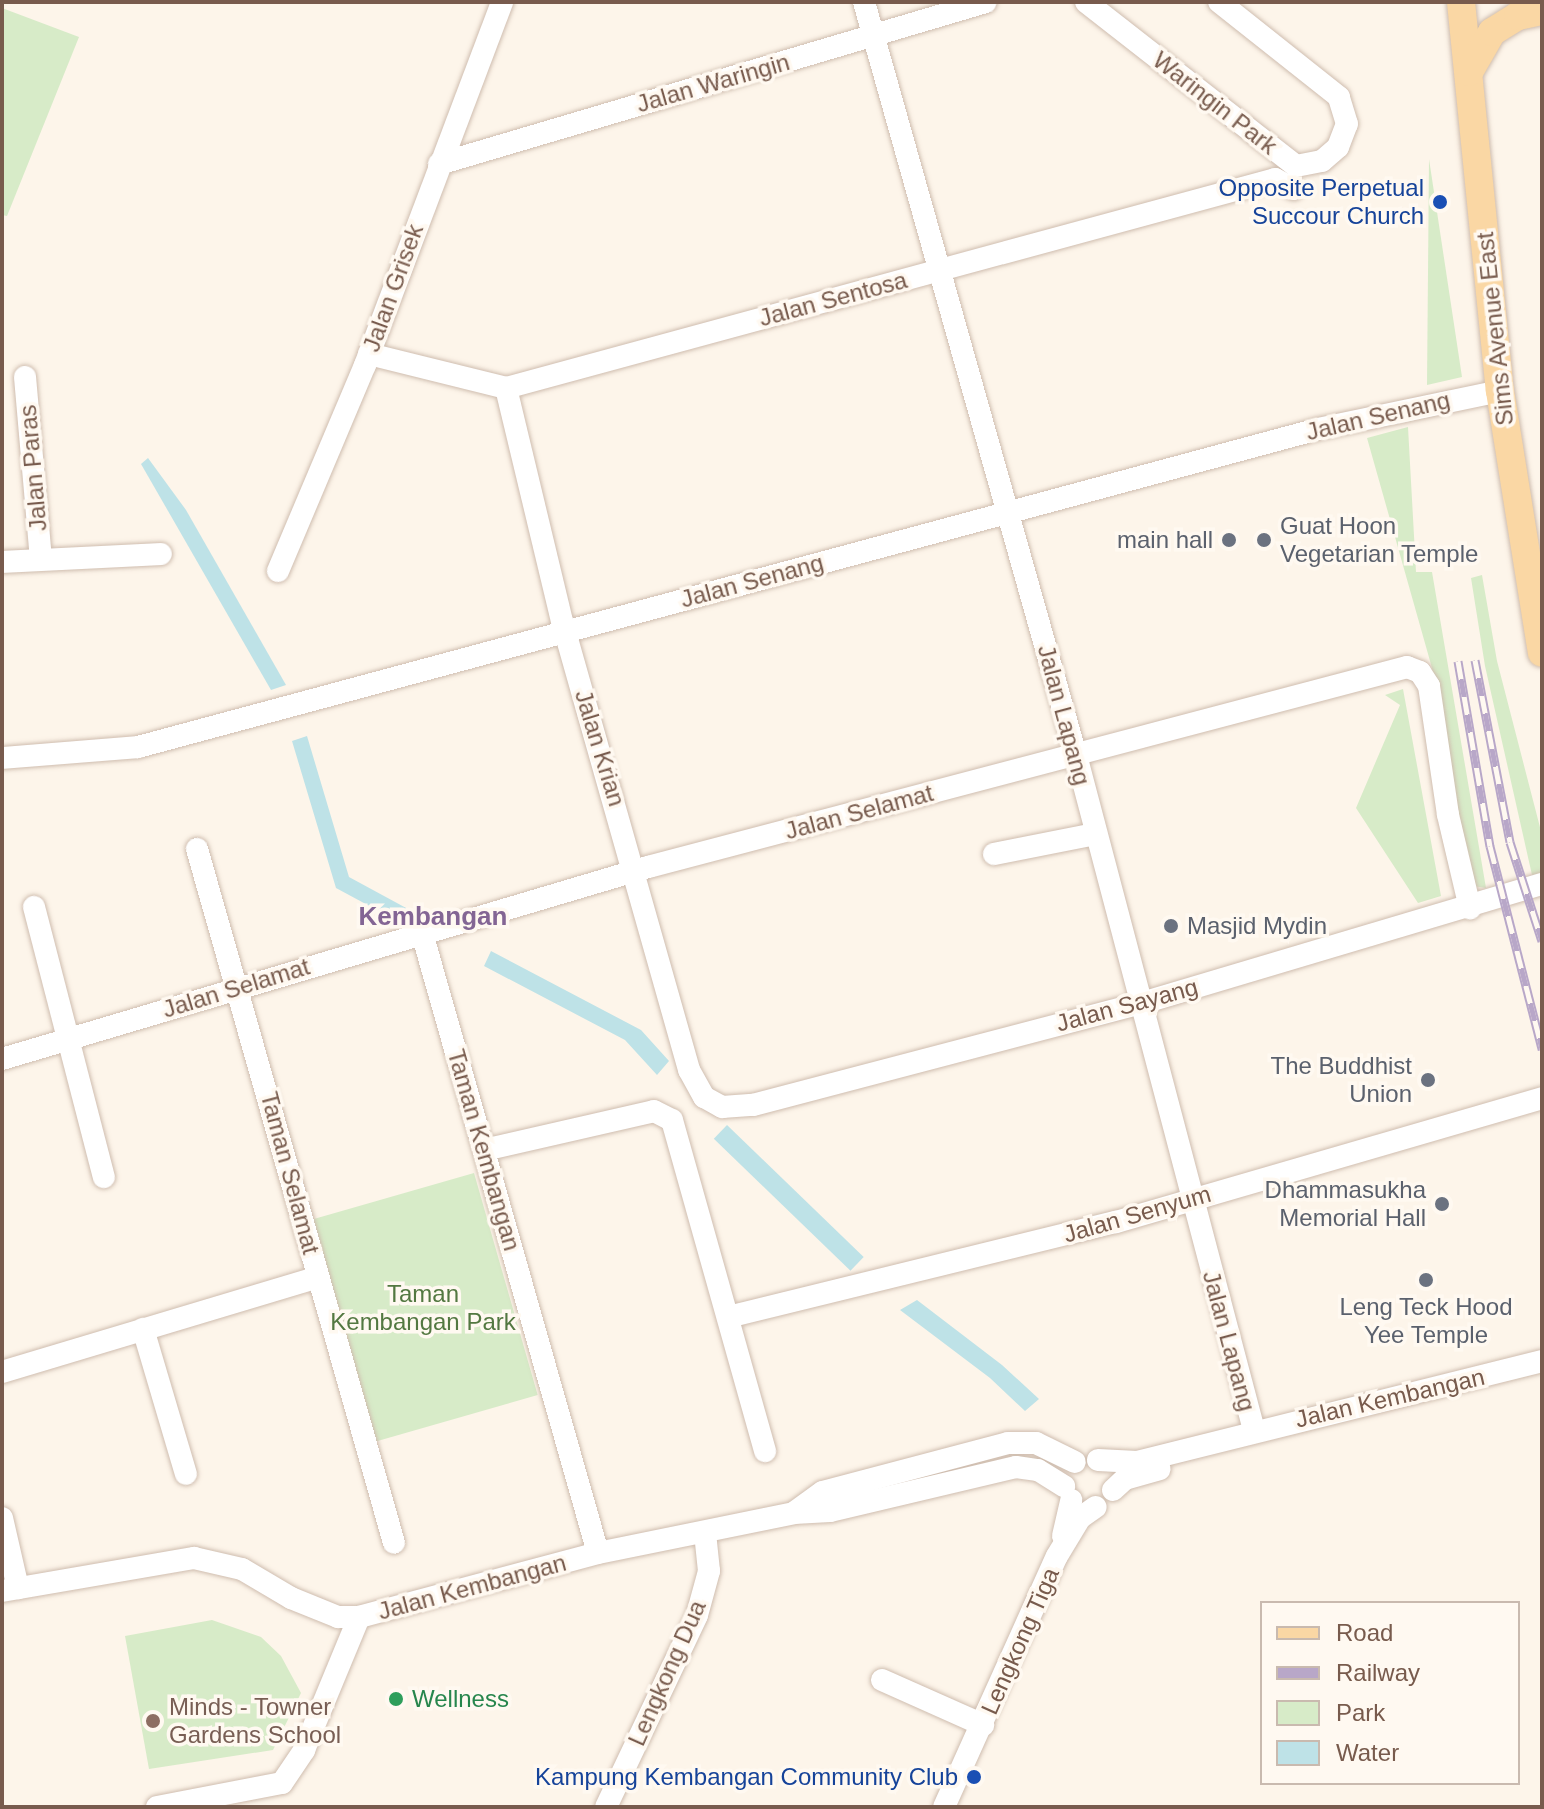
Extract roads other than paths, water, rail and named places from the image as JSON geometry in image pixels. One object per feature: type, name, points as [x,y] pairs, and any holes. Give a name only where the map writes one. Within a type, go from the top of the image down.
[{"type":"main road","name":"Sims Avenue East","points":[[1461,2],[1500,391],[1531,530],[1542,653]]},
{"type":"main road","points":[[1468,81],[1474,57],[1492,32],[1518,16],[1542,11]]},
{"type":"street","name":"Jalan Grisek","points":[[278,571],[369,354],[502,2]]},
{"type":"street","name":"Jalan Lapang","points":[[864,2],[1076,755],[1190,1200],[1254,1430]]},
{"type":"street","name":"Jalan Waringin","points":[[439,164],[986,2]]},
{"type":"street","name":"Waringin Park","points":[[1086,2],[1296,166],[1322,161],[1338,147],[1347,124],[1345,106],[1219,2]]},
{"type":"street","name":"Jalan Sentosa","points":[[369,354],[506,388],[1275,179],[1294,189]]},
{"type":"street","name":"Jalan Paras","points":[[25,377],[41,559]]},
{"type":"street","name":"Jalan Krian","points":[[506,388],[565,630],[689,1070],[710,1101]]},
{"type":"street","name":"Jalan Senang","points":[[2,758],[138,747],[1318,429],[1500,391]]},
{"type":"street","name":"Jalan Paras","points":[[2,562],[161,554]]},
{"type":"street","name":"Jalan Selamat","points":[[2,1059],[635,871],[1407,667],[1420,672],[1429,686],[1448,815],[1470,908]]},
{"type":"street","points":[[994,854],[1095,834]]},
{"type":"street","name":"Taman Selamat","points":[[197,849],[394,1543]]},
{"type":"street","name":"Jalan Sayang","points":[[710,1101],[722,1107],[753,1105],[1139,1004],[1470,908],[1542,884]]},
{"type":"street","points":[[34,907],[104,1177]]},
{"type":"street","name":"Taman Kembangan","points":[[422,933],[598,1553]]},
{"type":"street","name":"Jalan Senyum","points":[[728,1317],[1190,1200],[1542,1098]]},
{"type":"street","points":[[484,1150],[585,1124],[664,1112],[672,1120],[765,1451]]},
{"type":"street","points":[[2,1372],[318,1277]]},
{"type":"street","points":[[143,1329],[186,1474]]},
{"type":"street","name":"Jalan Kembangan","points":[[794,1513],[823,1492],[1008,1443],[1036,1443],[1075,1462],[1137,1462],[1254,1430],[1542,1361]]},
{"type":"street","name":"Jalan Kembangan","points":[[10,1590],[194,1558],[242,1569],[291,1598],[338,1617],[359,1617],[598,1553],[705,1535],[794,1513],[830,1511],[1016,1467],[1038,1470],[1068,1493],[1096,1507],[1113,1490],[1140,1474],[1542,1376]]},
{"type":"street","points":[[1098,1460],[1113,1475],[1113,1490]]},
{"type":"street","points":[[1068,1493],[1075,1462]]},
{"type":"street","name":"Lengkong Tiga","points":[[1057,1556],[1068,1493]]},
{"type":"street","name":"Lengkong Tiga","points":[[944,1807],[1057,1556],[1080,1518],[1096,1507]]},
{"type":"street","points":[[2,1518],[10,1590]]},
{"type":"street","name":"Lengkong Dua","points":[[606,1807],[697,1615],[709,1571],[705,1535]]},
{"type":"street","points":[[157,1807],[282,1783],[304,1750],[359,1617]]},
{"type":"street","name":"Lengkong Tiga","points":[[882,1680],[983,1725]]},
{"type":"water","points":[[148,458],[186,510],[286,685],[271,690],[141,464]]},
{"type":"water","points":[[307,736],[349,877],[408,909],[401,923],[336,888],[292,741]]},
{"type":"water","points":[[491,951],[641,1030],[669,1061],[657,1075],[625,1040],[484,966]]},
{"type":"water","points":[[727,1125],[864,1257],[850,1271],[714,1139]]},
{"type":"water","points":[[917,1300],[1002,1365],[1039,1399],[1025,1411],[990,1378],[900,1310]]},
{"type":"railway","points":[[1475,660],[1510,842],[1542,941]]},
{"type":"railway","points":[[1458,661],[1490,846],[1542,1049]]},
{"type":"place","name":"Opposite Perpetual Succour Church","points":[[1440,202]]},
{"type":"place","name":"main hall","points":[[1229,540]]},
{"type":"place","name":"Guat Hoon Vegetarian Temple","points":[[1264,540]]},
{"type":"place","name":"Masjid Mydin","points":[[1171,926]]},
{"type":"place","name":"The Buddhist Union","points":[[1428,1080]]},
{"type":"place","name":"Dhammasukha Memorial Hall","points":[[1442,1204]]},
{"type":"place","name":"Leng Teck Hood Yee Temple","points":[[1426,1280]]},
{"type":"place","name":"Wellness","points":[[396,1699]]},
{"type":"place","name":"Minds - Towner Gardens School","points":[[153,1721]]},
{"type":"place","name":"Kampung Kembangan Community Club","points":[[974,1777]]},
{"type":"district","name":"Kembangan","points":[[433,917]]},
{"type":"park label","name":"Taman Kembangan Park","points":[[423,1308]]}]
